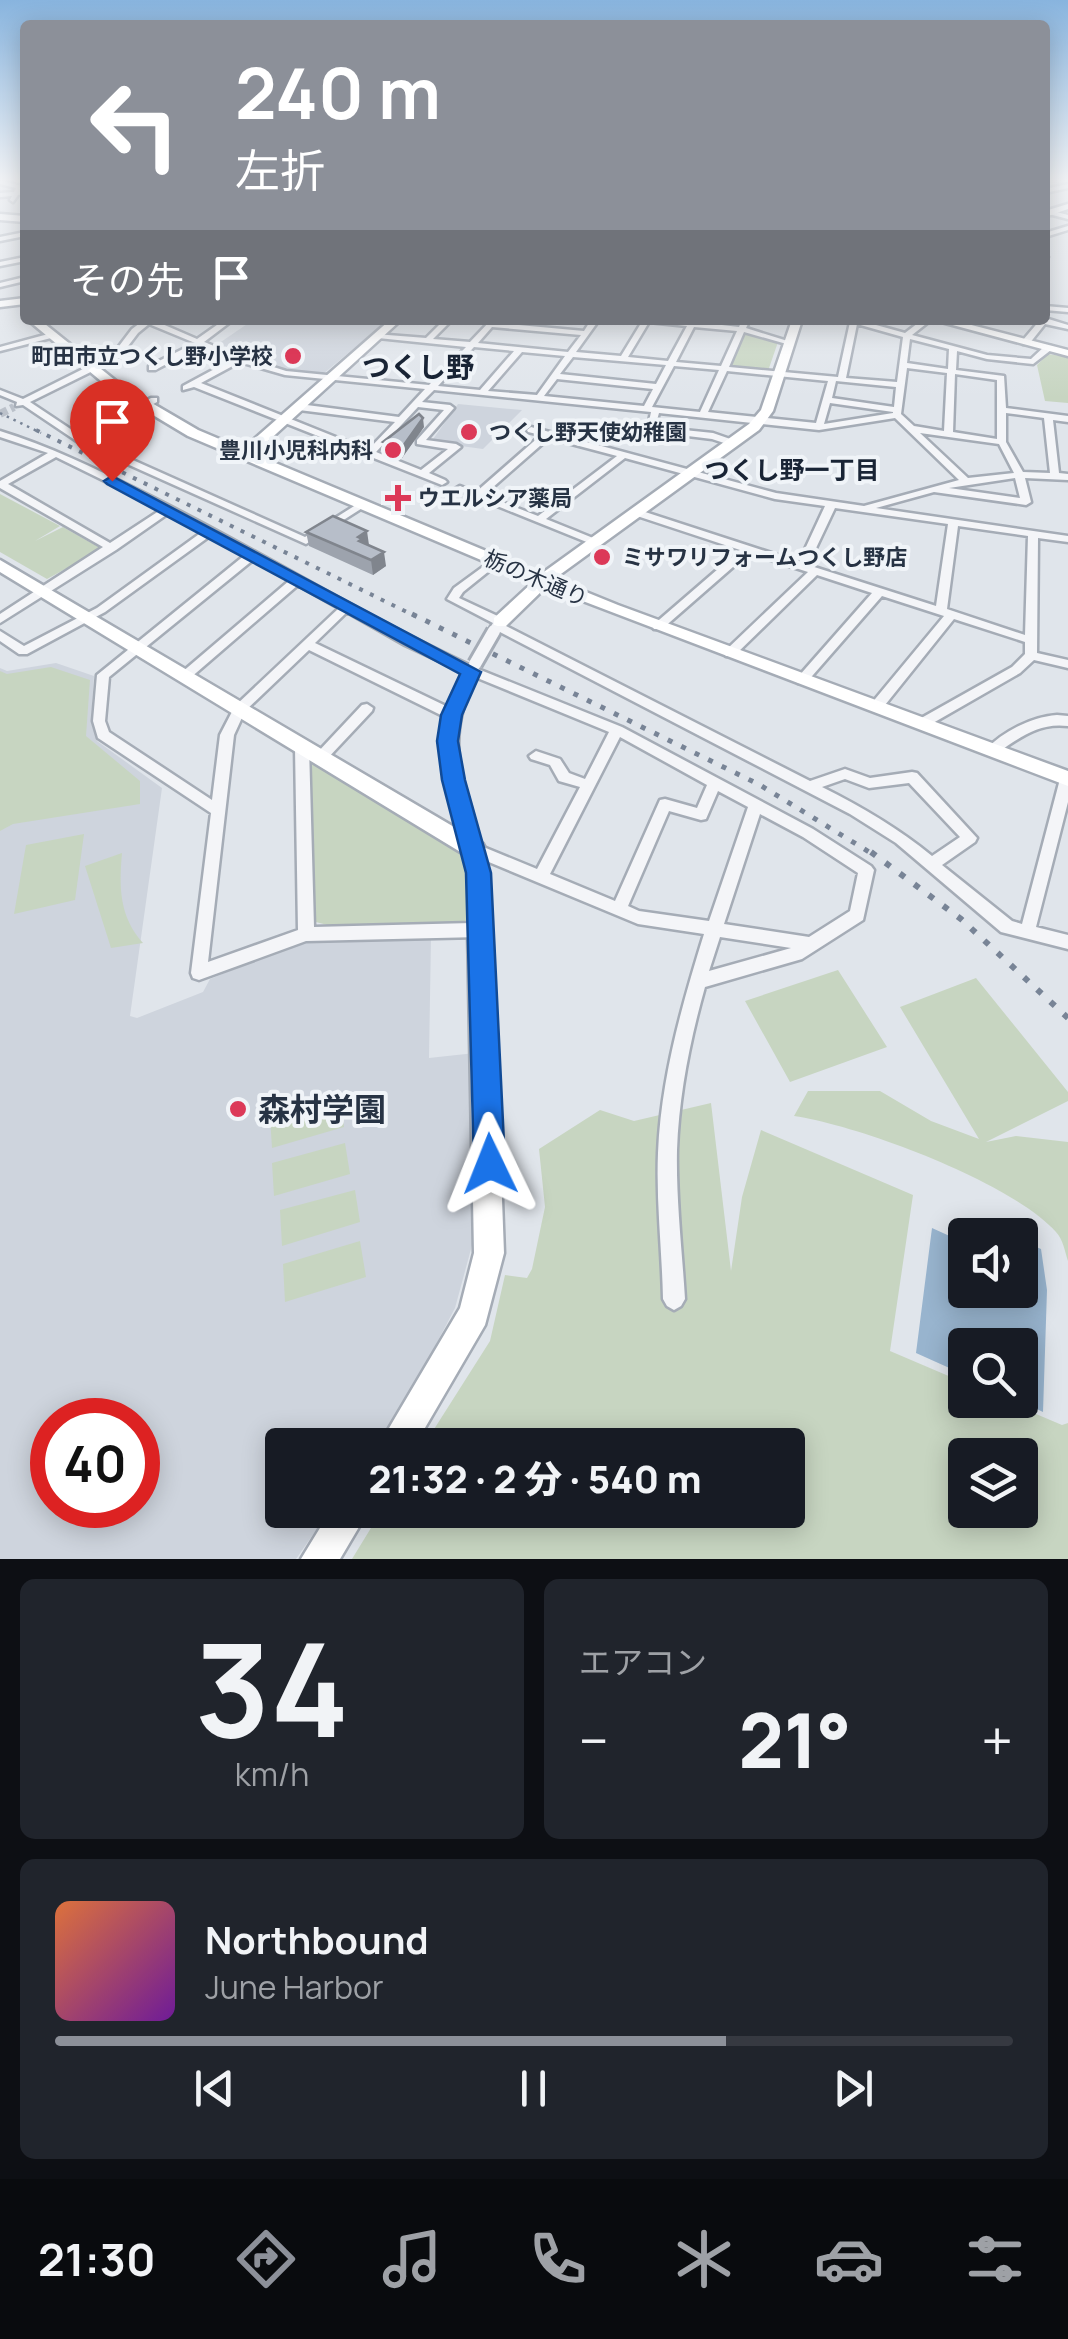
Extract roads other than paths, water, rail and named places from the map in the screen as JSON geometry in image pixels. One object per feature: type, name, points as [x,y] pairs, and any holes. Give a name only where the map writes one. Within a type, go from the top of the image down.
[{"type":"street","points":[[0,293],[12,303]]},
{"type":"street","name":"栃の木通り","points":[[39,325],[92,368],[245,455],[541,581],[1068,779]]},
{"type":"street","points":[[19,405],[120,352],[142,325]]},
{"type":"street","points":[[160,325],[276,372],[819,426],[897,412]]},
{"type":"street","points":[[152,368],[223,325]]},
{"type":"street","points":[[245,455],[390,325]]},
{"type":"street","points":[[426,341],[443,325]]},
{"type":"street","points":[[370,453],[489,325]]},
{"type":"street","points":[[518,325],[586,333]]},
{"type":"street","points":[[538,398],[592,325]]},
{"type":"street","points":[[622,359],[644,325]]},
{"type":"street","points":[[691,325],[658,387],[650,429],[733,442]]},
{"type":"street","points":[[703,415],[744,325],[790,343]]},
{"type":"street","points":[[406,1428],[474,1314],[489,1253],[490,1164],[475,850],[449,760],[452,715],[497,626],[541,581],[760,420],[795,325]]},
{"type":"street","points":[[819,426],[851,325]]},
{"type":"street","points":[[868,325],[952,348],[1033,362],[1048,348]]},
{"type":"street","points":[[897,412],[907,335],[920,325]]},
{"type":"street","points":[[960,325],[1068,353]]},
{"type":"street","points":[[1026,342],[1038,325]]},
{"type":"street","points":[[0,349],[52,335]]},
{"type":"street","points":[[378,336],[900,385]]},
{"type":"street","points":[[948,434],[952,348]]},
{"type":"street","points":[[482,393],[520,350]]},
{"type":"street","points":[[238,359],[190,386],[442,482]]},
{"type":"street","points":[[902,366],[1001,378],[1002,442],[1020,473],[1026,502],[934,489]]},
{"type":"street","points":[[554,376],[658,387]]},
{"type":"street","points":[[0,392],[81,440],[306,541],[362,505]]},
{"type":"street","points":[[826,400],[897,412],[964,480]]},
{"type":"street","points":[[81,440],[148,403]]},
{"type":"street","points":[[416,404],[450,408],[420,442],[456,447],[422,474]]},
{"type":"street","points":[[299,406],[401,420]]},
{"type":"street","points":[[1002,410],[1068,419]]},
{"type":"street","points":[[1048,416],[1056,476]]},
{"type":"street","points":[[911,429],[1002,442]]},
{"type":"street","points":[[531,430],[758,492],[1068,539]]},
{"type":"street","points":[[0,434],[56,452],[254,554],[346,607],[473,668],[617,730],[756,804],[866,870],[856,914],[796,954],[698,982]]},
{"type":"street","points":[[476,496],[548,434]]},
{"type":"street","points":[[0,448],[16,439]]},
{"type":"street","points":[[0,484],[56,452]]},
{"type":"street","points":[[539,520],[624,456]]},
{"type":"street","points":[[862,509],[964,480],[1020,473],[1068,477]]},
{"type":"street","points":[[0,484],[112,548]]},
{"type":"street","points":[[460,489],[594,542]]},
{"type":"street","points":[[802,566],[831,505]]},
{"type":"street","points":[[0,620],[169,509]]},
{"type":"street","points":[[635,512],[946,613],[1068,664]]},
{"type":"street","points":[[876,708],[946,613],[953,522]]},
{"type":"street","points":[[0,634],[23,650],[77,620],[88,618],[210,531]]},
{"type":"street","points":[[921,724],[1016,670],[1030,648],[1033,534]]},
{"type":"street","points":[[658,626],[747,549]]},
{"type":"street","points":[[218,811],[103,735],[99,721],[103,675],[254,554]]},
{"type":"street","points":[[495,561],[458,590],[454,599],[497,626],[855,810],[932,864],[1007,927],[1068,942]]},
{"type":"street","points":[[0,566],[475,850],[638,917],[808,944]]},
{"type":"street","points":[[730,653],[815,571]]},
{"type":"street","points":[[186,676],[298,579]]},
{"type":"street","points":[[802,680],[880,592]]},
{"type":"street","points":[[346,607],[240,709],[223,748],[199,973],[306,934],[480,930]]},
{"type":"street","points":[[307,644],[452,715]]},
{"type":"street","points":[[321,756],[366,708]]},
{"type":"street","points":[[992,750],[1038,723],[1068,720]]},
{"type":"street","points":[[540,878],[617,730]]},
{"type":"street","points":[[302,747],[306,934]]},
{"type":"street","points":[[537,756],[555,762],[564,777],[589,784]]},
{"type":"street","points":[[810,786],[845,774],[869,783],[912,777],[970,838],[932,864]]},
{"type":"street","points":[[1027,933],[1068,779]]},
{"type":"street","points":[[620,907],[665,804],[701,815],[714,782]]},
{"type":"street","points":[[674,1298],[669,1126],[677,1068],[698,982],[756,804]]},
{"type":"street","points":[[319,1559],[340,1528]]},
{"type":"water","points":[[932,1228],[948,1235],[948,1308],[1038,1308],[1038,1248],[1041,1249],[1047,1290],[1043,1412],[1038,1410],[1038,1328],[948,1328],[948,1367],[916,1353]]},
{"type":"tunnel","points":[[0,414],[14,407]]},
{"type":"railway","points":[[0,413],[41,433]]},
{"type":"railway","points":[[36,430],[417,617]]},
{"type":"railway","points":[[412,614],[760,785],[874,855]]},
{"type":"railway","points":[[871,852],[961,919],[1068,1018]]},
{"type":"place","name":"町田市立つくし野小学校","points":[[293,356]]},
{"type":"place","name":"つくし野天使幼稚園","points":[[469,432]]},
{"type":"place","name":"豊川小児科内科","points":[[393,450]]},
{"type":"place","name":"ウエルシア薬局","points":[[398,498]]},
{"type":"place","name":"ミサワリフォームつくし野店","points":[[602,557]]},
{"type":"place","name":"森村学園","points":[[238,1109]]},
{"type":"district","name":"つくし野","points":[[418,366]]},
{"type":"district","name":"つくし野一丁目","points":[[792,469]]}]
